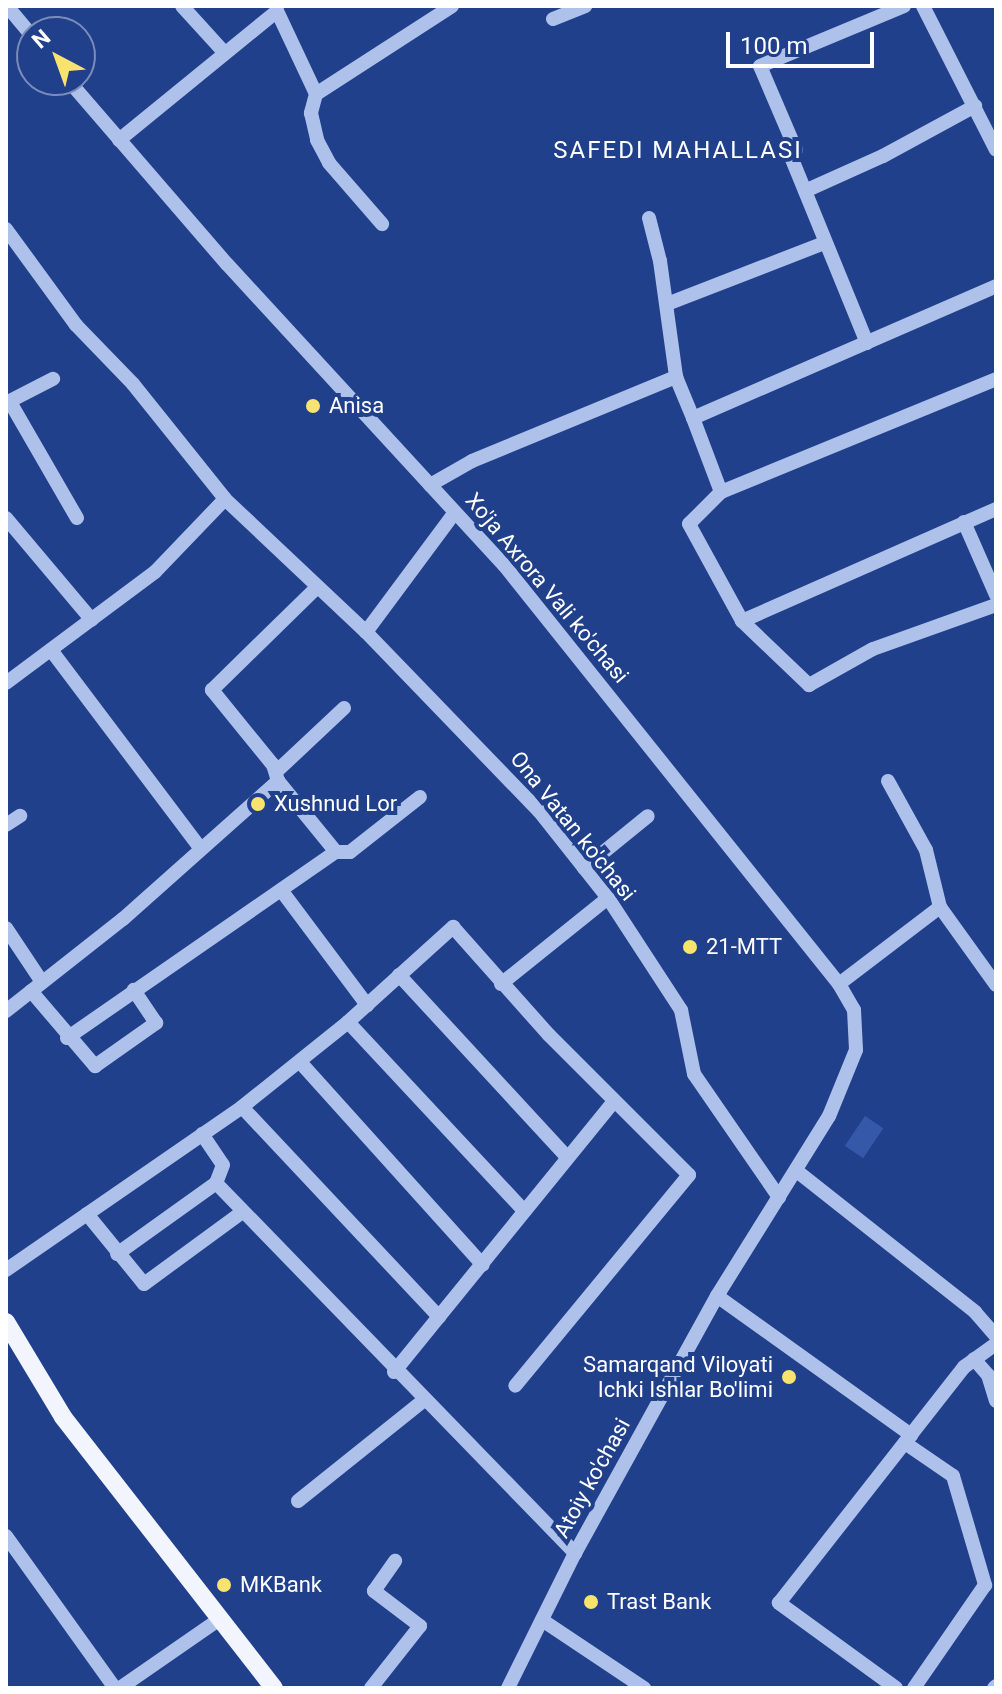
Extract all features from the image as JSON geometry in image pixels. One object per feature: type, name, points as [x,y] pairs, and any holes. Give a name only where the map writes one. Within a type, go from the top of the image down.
[{"type":"main road","points":[[6,1322],[63,1417],[274,1688]]},
{"type":"street","points":[[182,6],[222,50]]},
{"type":"street","points":[[316,94],[452,6]]},
{"type":"street","points":[[553,19],[585,6]]},
{"type":"street","points":[[867,343],[824,243],[792,159],[796,150],[760,66],[904,6]]},
{"type":"street","points":[[923,6],[996,150]]},
{"type":"street","points":[[119,140],[222,50],[279,8],[316,94],[311,113],[317,140],[329,163],[382,224]]},
{"type":"street","name":"Xo'ja Axrora Vali ko'chasi","points":[[82,96],[518,583],[839,984],[854,1010],[856,1050],[829,1116],[798,1172]]},
{"type":"street","points":[[805,191],[975,106]]},
{"type":"street","points":[[649,218],[667,304],[676,377],[721,492]]},
{"type":"street","name":"Ona Vatan ko'chasi","points":[[6,229],[10,246],[76,325],[133,384],[225,499],[366,632],[539,811],[608,898],[681,1010],[694,1074],[779,1197]]},
{"type":"street","points":[[667,304],[824,243]]},
{"type":"street","points":[[693,418],[996,286]]},
{"type":"street","points":[[430,485],[472,461],[676,377]]},
{"type":"street","points":[[53,379],[8,403],[77,518]]},
{"type":"street","points":[[996,379],[721,492],[689,524],[742,621],[809,685],[873,649],[996,605]]},
{"type":"street","points":[[6,683],[155,572],[225,499]]},
{"type":"street","points":[[742,621],[996,509]]},
{"type":"street","points":[[366,632],[455,512]]},
{"type":"street","points":[[6,518],[92,620]]},
{"type":"street","points":[[964,522],[996,595]]},
{"type":"street","points":[[317,587],[213,685],[216,696],[336,852]]},
{"type":"street","points":[[51,650],[201,849]]},
{"type":"street","points":[[6,1011],[201,849],[344,708]]},
{"type":"street","points":[[888,781],[926,850],[940,907],[996,985]]},
{"type":"street","points":[[67,1038],[336,852],[350,852],[420,797]]},
{"type":"street","points":[[6,825],[20,816]]},
{"type":"street","points":[[584,868],[648,816]]},
{"type":"street","points":[[281,890],[367,1005]]},
{"type":"street","points":[[501,984],[608,898]]},
{"type":"street","points":[[839,984],[940,907]]},
{"type":"street","points":[[6,1270],[242,1107],[348,1022],[453,927],[501,984],[689,1175],[515,1386]]},
{"type":"street","points":[[6,928],[67,1038],[95,1066],[156,1023],[134,990]]},
{"type":"street","points":[[399,975],[567,1157]]},
{"type":"street","points":[[348,1022],[524,1211]]},
{"type":"street","points":[[300,1062],[483,1265]]},
{"type":"street","points":[[394,1372],[614,1101]]},
{"type":"street","points":[[242,1107],[439,1317]]},
{"type":"street","points":[[117,1254],[216,1183],[225,1172],[202,1134]]},
{"type":"street","points":[[798,1172],[975,1312],[996,1336]]},
{"type":"street","name":"Atoiy ko'chasi","points":[[508,1688],[575,1553],[717,1296],[798,1172]]},
{"type":"street","points":[[216,1183],[394,1372],[575,1553]]},
{"type":"street","points":[[87,1214],[138,1280],[151,1282],[241,1213]]},
{"type":"street","points":[[717,1296],[953,1476],[985,1585],[914,1688]]},
{"type":"street","points":[[887,1685],[779,1603],[974,1359],[996,1344]]},
{"type":"street","points":[[974,1359],[988,1375],[996,1401]]},
{"type":"street","points":[[298,1501],[423,1401]]},
{"type":"street","points":[[6,1536],[117,1688],[221,1618]]},
{"type":"street","points":[[371,1688],[420,1626],[374,1591],[395,1561]]},
{"type":"street","points":[[542,1620],[644,1688]]},
{"type":"shaded area","points":[[865,1116],[883,1128],[863,1158],[845,1146]]},
{"type":"place","name":"Anisa","points":[[313,406]]},
{"type":"place","name":"Xushnud Lor","points":[[258,804]]},
{"type":"place","name":"21-MTT","points":[[690,947]]},
{"type":"place","name":"Samarqand Viloyati Ichki Ishlar Bo'limi","points":[[789,1377]]},
{"type":"place","name":"MKBank","points":[[224,1585]]},
{"type":"place","name":"Trast Bank","points":[[591,1602]]},
{"type":"district","name":"SAFEDI MAHALLASI","points":[[678,151]]}]
